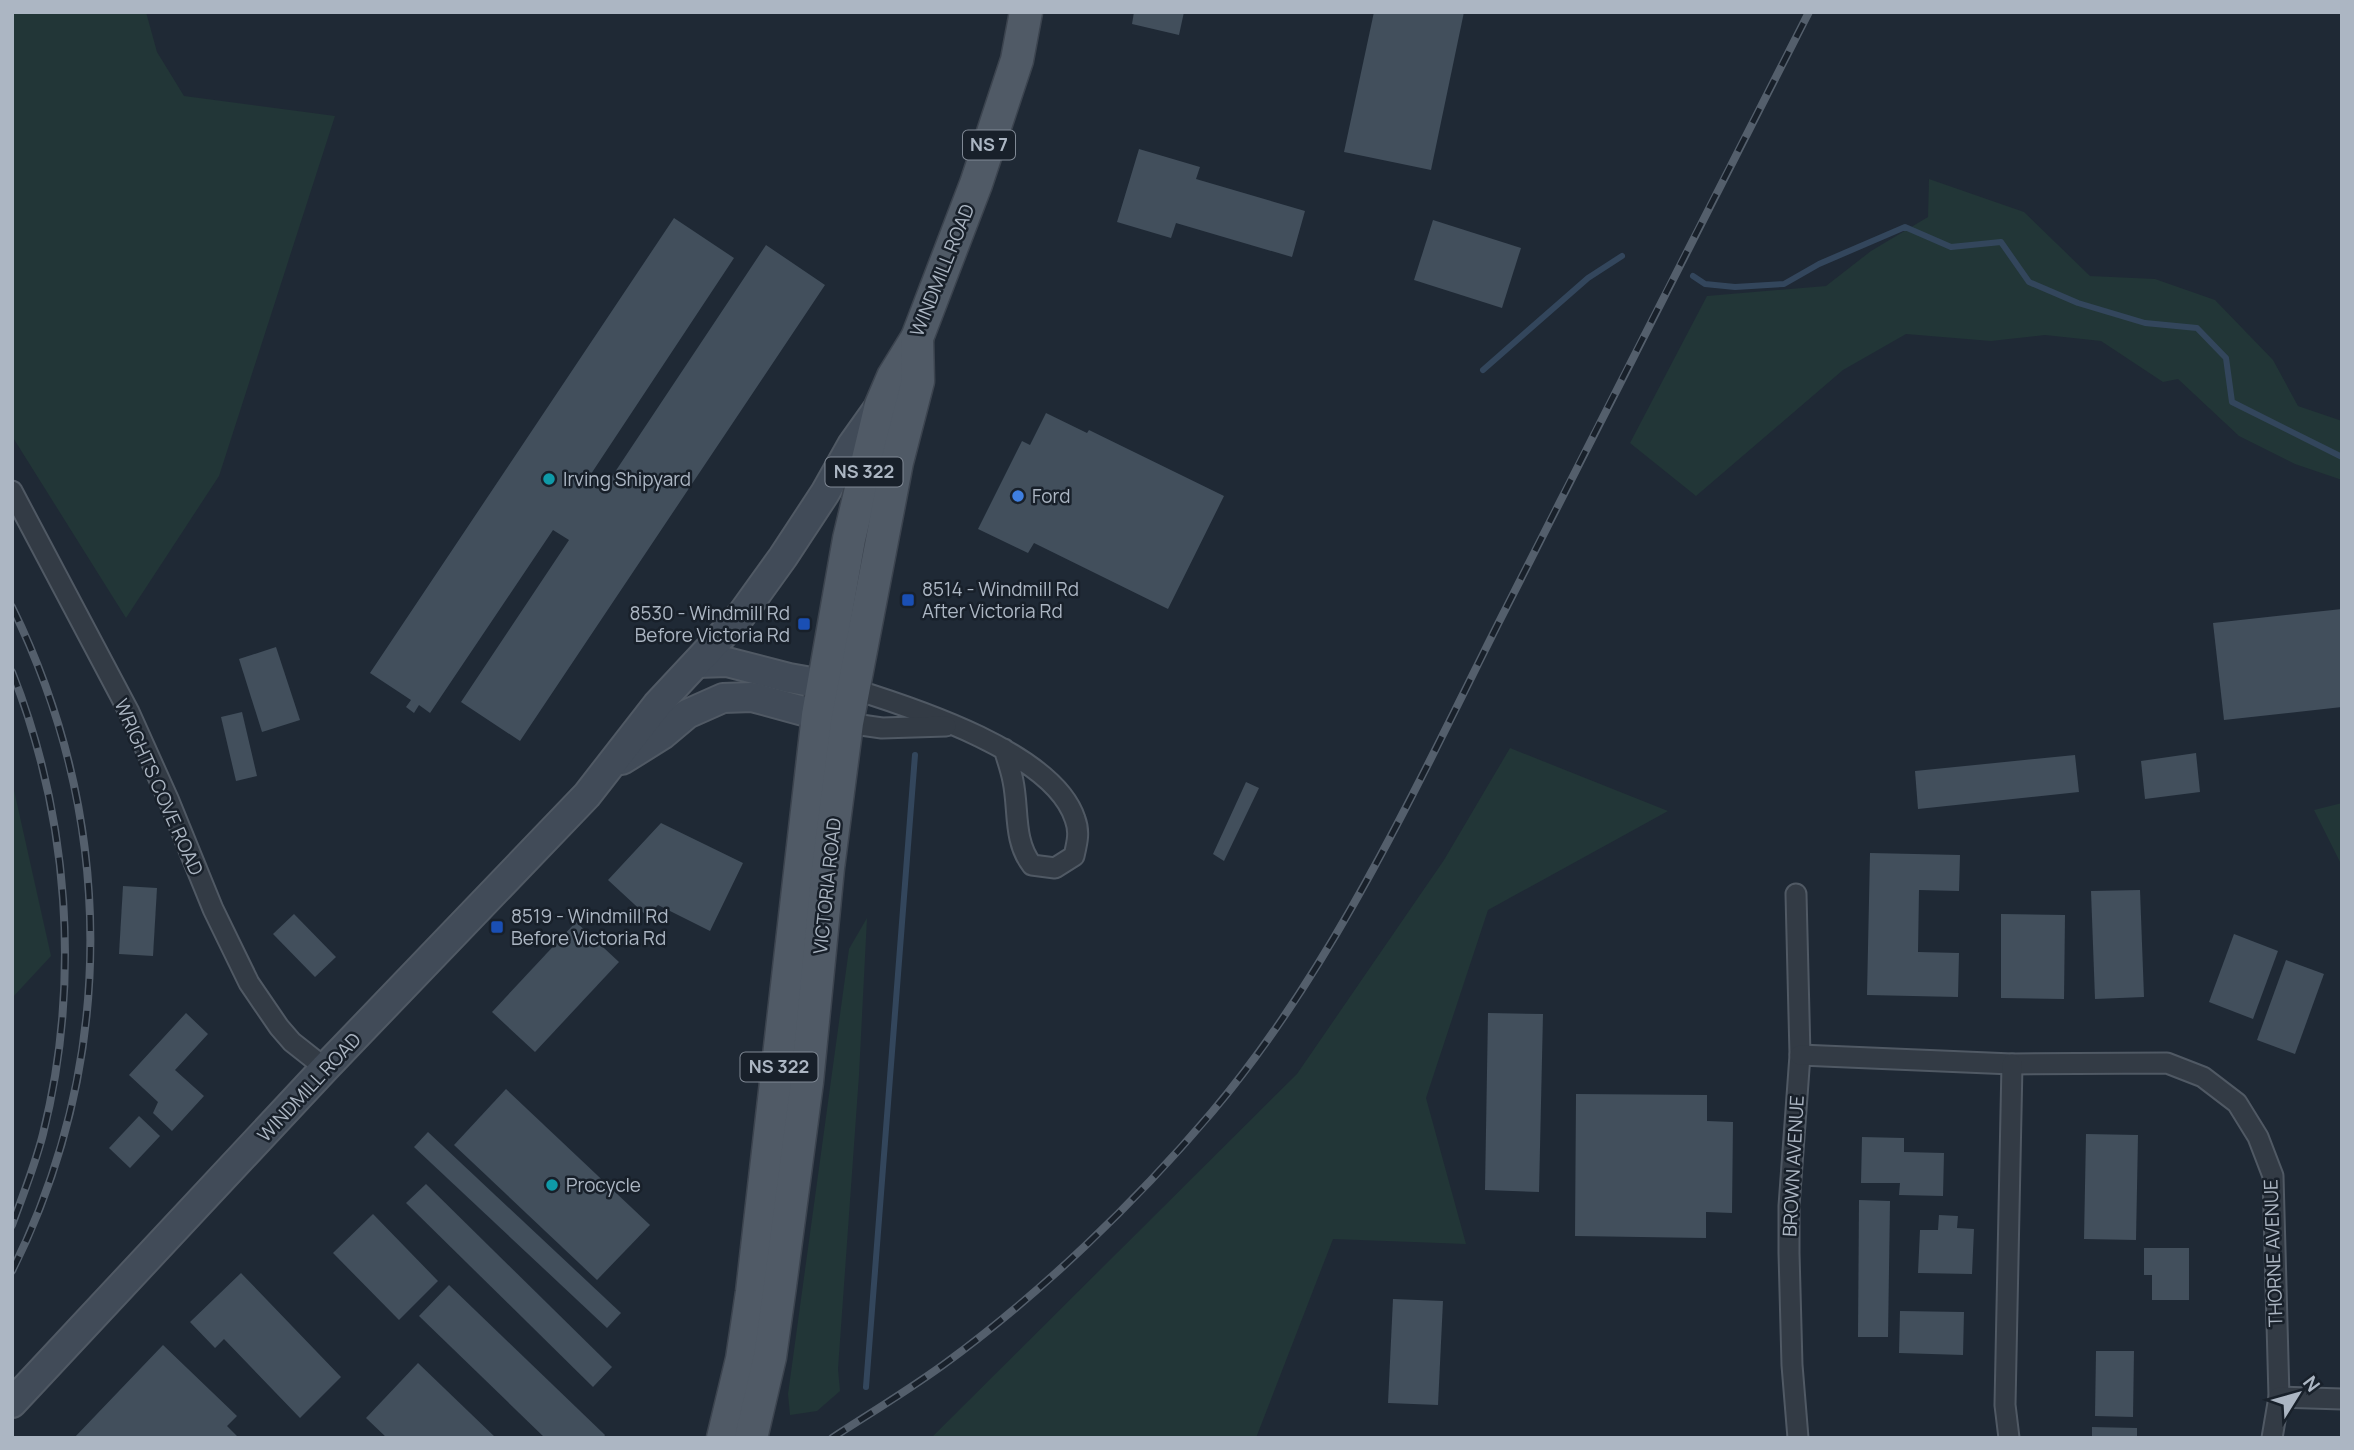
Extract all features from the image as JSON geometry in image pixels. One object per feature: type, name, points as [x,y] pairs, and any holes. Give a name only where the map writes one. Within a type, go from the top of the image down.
[{"type":"main road","name":"WINDMILL ROAD","points":[[12,1403],[325,1068],[578,805],[657,705],[742,614],[825,493],[852,445],[881,405],[893,377],[917,338],[976,184],[1017,60],[1026,12]]},
{"type":"main road","name":"VICTORIA ROAD","points":[[734,1431],[741,1359],[832,719],[918,381],[917,338]]},
{"type":"main road","name":"VICTORIA ROAD","points":[[838,687],[849,539],[881,405]]},
{"type":"main road","points":[[697,663],[727,662],[838,687]]},
{"type":"main road","name":"WINDMILL ROAD","points":[[605,771],[662,736],[687,714],[723,698],[752,697],[832,719]]},
{"type":"main road","name":"VICTORIA ROAD","points":[[734,1431],[760,1406],[770,1357],[799,1143],[828,868],[832,719]]},
{"type":"street","name":"WRIGHTS COVE ROAD","points":[[12,491],[129,712],[213,909],[249,984],[292,1042],[325,1068]]},
{"type":"street","points":[[838,687],[954,725],[1004,749],[1034,768],[1057,788],[1075,817],[1079,838],[1074,856],[1055,867],[1032,865],[1024,854],[1016,814],[1014,782],[1004,749]]},
{"type":"street","points":[[832,719],[883,728],[954,725]]},
{"type":"street","name":"BROWN AVENUE","points":[[1797,894],[1800,1055],[1789,1206],[1793,1365],[1798,1438]]},
{"type":"street","name":"THORNE AVENUE","points":[[1800,1055],[2012,1064],[2167,1063],[2203,1077],[2237,1103],[2258,1137],[2273,1177],[2279,1397],[2272,1438]]},
{"type":"street","points":[[2010,1438],[2006,1405],[2012,1064]]},
{"type":"street","points":[[2279,1397],[2342,1399]]},
{"type":"green space","points":[[12,12],[146,12],[157,52],[184,96],[335,116],[219,476],[126,618],[12,436]]},
{"type":"green space","points":[[1929,179],[2024,212],[2090,276],[2155,279],[2215,300],[2273,360],[2298,406],[2342,421],[2342,480],[2295,464],[2239,436],[2178,379],[2163,382],[2101,341],[2045,335],[1991,341],[1906,334],[1843,370],[1696,496],[1630,443],[1707,296],[1826,286],[1871,251],[1928,217]]},
{"type":"green space","points":[[1510,748],[1668,811],[1488,910],[1426,1098],[1466,1244],[1333,1239],[1256,1438],[931,1438],[1297,1074],[1444,860]]},
{"type":"green space","points":[[12,781],[51,956],[12,998]]},
{"type":"green space","points":[[2342,803],[2342,866],[2314,810]]},
{"type":"green space","points":[[867,918],[838,1369],[840,1391],[817,1411],[790,1415],[788,1394],[849,949]]},
{"type":"building","points":[[1134,12],[1184,12],[1179,35],[1132,24]]},
{"type":"building","points":[[1374,12],[1464,12],[1431,170],[1344,152]]},
{"type":"building","points":[[1139,149],[1200,167],[1196,179],[1305,211],[1292,257],[1176,223],[1171,238],[1117,222]]},
{"type":"building","name":"Irving Shipyard","points":[[674,218],[734,258],[591,474],[607,484],[766,245],[825,285],[520,741],[461,702],[569,540],[553,530],[430,713],[419,705],[414,713],[406,707],[411,700],[370,673]]},
{"type":"building","points":[[1433,220],[1521,248],[1502,308],[1414,280]]},
{"type":"building","points":[[1046,413],[1087,433],[1089,430],[1224,496],[1168,609],[1034,543],[1028,553],[978,529],[1022,441],[1030,445]]},
{"type":"building","points":[[2342,609],[2342,707],[2224,720],[2213,623]]},
{"type":"building","points":[[276,647],[300,720],[262,732],[239,659]]},
{"type":"building","points":[[242,712],[257,776],[236,781],[221,717]]},
{"type":"building","points":[[2196,753],[2200,792],[2145,799],[2141,761]]},
{"type":"building","points":[[2075,755],[2079,792],[1918,809],[1915,771]]},
{"type":"building","points":[[1246,782],[1259,788],[1224,861],[1213,854]]},
{"type":"building","points":[[661,823],[743,863],[710,931],[658,905],[647,916],[608,880]]},
{"type":"building","points":[[1870,853],[1960,855],[1959,891],[1919,890],[1918,952],[1959,953],[1958,997],[1867,995]]},
{"type":"building","points":[[123,886],[157,888],[153,956],[119,954]]},
{"type":"building","points":[[2140,890],[2144,997],[2095,999],[2091,891]]},
{"type":"building","points":[[294,914],[336,957],[315,977],[273,934]]},
{"type":"building","points":[[2001,914],[2065,915],[2064,999],[2001,998]]},
{"type":"building","points":[[576,922],[619,962],[535,1052],[492,1012]]},
{"type":"building","points":[[2234,934],[2278,951],[2253,1019],[2209,1002]]},
{"type":"building","points":[[2286,960],[2324,974],[2295,1054],[2257,1040]]},
{"type":"building","points":[[186,1013],[208,1034],[175,1070],[204,1096],[172,1131],[153,1113],[158,1102],[129,1075]]},
{"type":"building","points":[[1488,1013],[1543,1014],[1539,1192],[1485,1190]]},
{"type":"building","name":"Procycle","points":[[506,1089],[650,1225],[597,1280],[454,1145]]},
{"type":"building","points":[[1576,1094],[1707,1095],[1707,1121],[1733,1122],[1732,1213],[1706,1212],[1706,1238],[1575,1236]]},
{"type":"building","points":[[139,1116],[160,1136],[130,1168],[109,1148]]},
{"type":"building","points":[[428,1132],[621,1313],[607,1328],[414,1147]]},
{"type":"building","points":[[2086,1134],[2138,1135],[2136,1240],[2084,1239]]},
{"type":"building","points":[[1862,1137],[1904,1138],[1904,1152],[1944,1153],[1943,1196],[1899,1195],[1900,1183],[1861,1183]]},
{"type":"building","points":[[426,1184],[612,1367],[593,1387],[406,1203]]},
{"type":"building","points":[[1859,1200],[1890,1201],[1888,1337],[1858,1337]]},
{"type":"building","points":[[373,1214],[438,1281],[399,1320],[333,1253]]},
{"type":"building","points":[[1939,1215],[1958,1216],[1957,1228],[1974,1229],[1972,1274],[1918,1273],[1920,1230],[1938,1230]]},
{"type":"building","points":[[2144,1248],[2189,1248],[2189,1300],[2152,1300],[2152,1275],[2144,1275]]},
{"type":"building","points":[[241,1273],[341,1377],[300,1418],[224,1339],[215,1348],[190,1322]]},
{"type":"building","points":[[449,1285],[605,1435],[603,1438],[545,1438],[419,1316]]},
{"type":"building","points":[[1393,1299],[1443,1301],[1438,1405],[1388,1403]]},
{"type":"building","points":[[1900,1311],[1964,1312],[1963,1355],[1899,1353]]},
{"type":"building","points":[[163,1345],[237,1416],[227,1426],[239,1438],[74,1438]]},
{"type":"building","points":[[2096,1351],[2134,1351],[2133,1417],[2095,1416]]},
{"type":"building","points":[[418,1363],[496,1438],[387,1438],[366,1418]]},
{"type":"building","points":[[2092,1427],[2137,1428],[2137,1438],[2092,1438]]},
{"type":"waterway","points":[[1693,276],[1705,284],[1735,287],[1784,284],[1819,264],[1905,227],[1951,247],[2001,242],[2029,282],[2078,303],[2145,323],[2197,328],[2226,358],[2232,402],[2342,457]]},
{"type":"waterway","points":[[1483,370],[1588,278],[1622,256]]},
{"type":"waterway","points":[[866,1387],[915,755]]},
{"type":"railway","points":[[832,1438],[943,1365],[1050,1278],[1151,1180],[1212,1112],[1256,1057],[1334,937],[1405,810],[1809,12]]},
{"type":"railway","points":[[12,607],[46,688],[71,771],[85,855],[90,939],[86,1024],[71,1108],[46,1190],[12,1271]]},
{"type":"railway","points":[[12,672],[31,727],[57,842],[65,959],[55,1076],[40,1146],[12,1225]]},
{"type":"place","name":"Irving Shipyard","points":[[549,479]]},
{"type":"place","name":"Ford","points":[[1018,496]]},
{"type":"place","name":"8514 - Windmill Rd After Victoria Rd","points":[[908,600]]},
{"type":"place","name":"8530 - Windmill Rd Before Victoria Rd","points":[[804,624]]},
{"type":"place","name":"8519 - Windmill Rd Before Victoria Rd","points":[[497,927]]},
{"type":"place","name":"Procycle","points":[[552,1185]]}]
